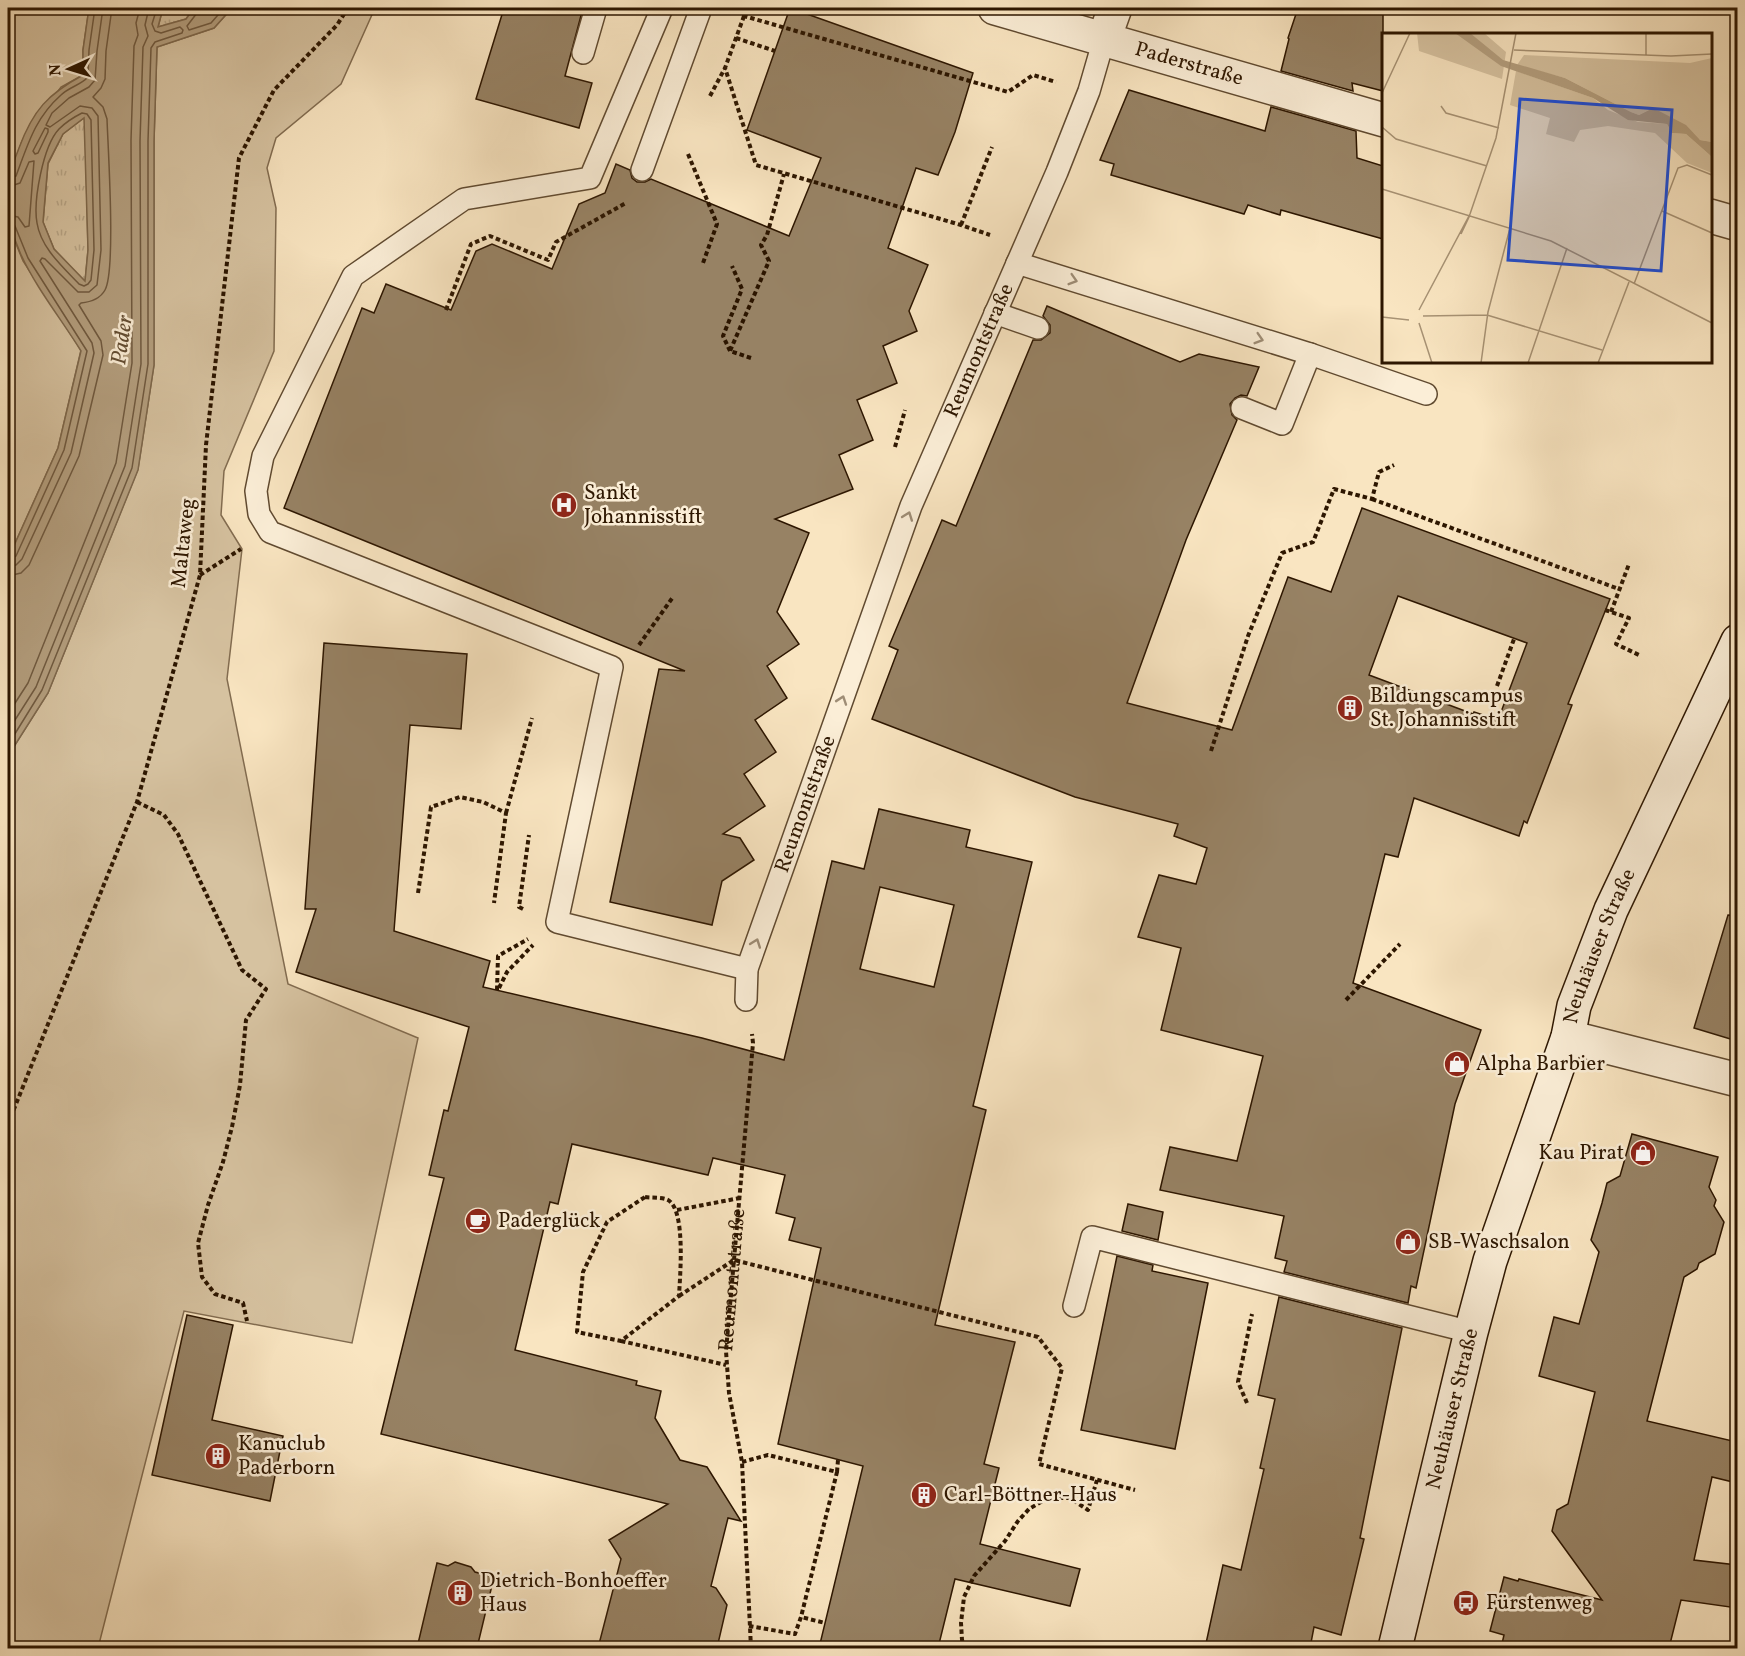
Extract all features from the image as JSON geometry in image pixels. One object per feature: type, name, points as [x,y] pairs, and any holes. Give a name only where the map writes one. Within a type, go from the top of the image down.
[{"type":"main road","name":"Paderstraße","points":[[995,8],[1382,120]]},
{"type":"main road","name":"Reumontstraße","points":[[1104,39],[1115,8]]},
{"type":"main road","points":[[1712,217],[1737,224]]},
{"type":"main road","name":"Neuhäuser Straße","points":[[1395,1648],[1471,1332],[1494,1250],[1568,1037],[1574,1006],[1611,910],[1737,641]]},
{"type":"main road","points":[[1568,1037],[1737,1080]]},
{"type":"lane","points":[[583,53],[596,8]]},
{"type":"lane","points":[[662,8],[590,178],[464,199],[353,276],[263,456],[256,491],[259,514],[270,531],[612,667],[557,922],[747,969]]},
{"type":"lane","points":[[642,170],[701,8]]},
{"type":"lane","name":"Reumontstraße","points":[[746,1000],[747,969],[912,506],[1057,172],[1089,91],[1104,39]]},
{"type":"lane","points":[[1020,255],[1426,394]]},
{"type":"lane","points":[[995,313],[1038,327]]},
{"type":"lane","points":[[1242,408],[1282,424],[1310,354]]},
{"type":"lane","points":[[1074,1306],[1092,1236],[1471,1332]]},
{"type":"path","name":"Maltaweg","points":[[8,1124],[137,802],[200,575],[206,445],[239,158],[274,90],[337,25],[348,8]]},
{"type":"path","points":[[706,106],[725,68],[747,8]]},
{"type":"path","points":[[744,16],[1008,92],[1033,75],[1089,91]]},
{"type":"path","points":[[736,38],[775,51]]},
{"type":"path","points":[[725,68],[756,165],[961,225],[1020,255]]},
{"type":"path","points":[[691,145],[687,155],[717,224],[703,262]]},
{"type":"path","points":[[961,225],[992,147]]},
{"type":"path","points":[[730,351],[769,261],[761,245],[767,235],[784,174]]},
{"type":"path","points":[[446,310],[471,244],[490,236],[548,260],[556,242],[632,200]]},
{"type":"path","points":[[732,266],[742,290],[723,336],[730,351],[751,358]]},
{"type":"path","points":[[1372,499],[1379,472],[1394,465]]},
{"type":"path","points":[[1211,751],[1248,636],[1282,553],[1313,542],[1334,489],[1372,499],[1619,589]]},
{"type":"path","points":[[200,575],[270,531]]},
{"type":"path","points":[[1611,612],[1629,564]]},
{"type":"path","points":[[612,667],[629,660],[673,597]]},
{"type":"path","points":[[1605,610],[1629,618],[1616,644],[1639,655]]},
{"type":"path","points":[[1497,686],[1514,639]]},
{"type":"path","points":[[494,903],[506,813],[532,718]]},
{"type":"path","points":[[418,893],[431,807],[460,797],[483,802],[506,813]]},
{"type":"path","points":[[137,802],[164,815],[178,834],[242,970],[266,989],[246,1020],[240,1085],[232,1127],[198,1243],[202,1277],[215,1294],[243,1303],[247,1321]]},
{"type":"path","points":[[519,907],[529,835]]},
{"type":"path","points":[[507,972],[497,990],[498,956],[557,922]]},
{"type":"path","points":[[1346,1000],[1400,944]]},
{"type":"path","name":"Reumontstraße","points":[[746,1000],[753,1043],[726,1365],[742,1462],[751,1648]]},
{"type":"path","points":[[679,1296],[681,1249],[677,1210],[668,1200],[645,1197],[608,1222],[583,1272],[577,1332],[726,1365]]},
{"type":"path","points":[[677,1210],[740,1198]]},
{"type":"path","points":[[621,1341],[679,1296],[734,1260],[1038,1337],[1062,1368],[1039,1464],[1135,1490]]},
{"type":"path","points":[[1247,1403],[1238,1382],[1259,1278]]},
{"type":"path","points":[[742,1462],[768,1455],[837,1472]]},
{"type":"path","points":[[749,1626],[795,1634],[837,1472],[838,1460]]},
{"type":"path","points":[[966,1648],[962,1640],[961,1623],[964,1597],[974,1576],[993,1556],[1029,1509],[1048,1498],[1070,1497],[1088,1510],[1097,1480]]},
{"type":"path","points":[[801,1617],[825,1623]]},
{"type":"green space","points":[[8,8],[89,8],[83,50],[83,75],[61,87],[22,141],[8,181]]},
{"type":"green space","points":[[163,8],[194,8],[186,19],[158,27]]},
{"type":"green space","points":[[232,8],[375,8],[341,84],[276,138],[267,168],[276,208],[274,351],[224,471],[221,515],[242,549],[227,679],[288,984],[418,1038],[352,1343],[184,1311],[98,1648],[8,1648],[8,756],[48,693],[138,469],[154,365],[154,141],[157,47],[214,28]]},
{"type":"green space","points":[[85,117],[88,250],[85,282],[54,249],[43,222],[48,164],[63,134]]},
{"type":"green space","points":[[8,195],[10,229],[23,261],[81,350],[58,448],[8,559]]},
{"type":"water","name":"Pader","points":[[89,8],[163,8],[158,27],[186,19],[194,8],[232,8],[214,28],[157,47],[154,141],[154,365],[138,470],[48,693],[8,756],[8,559],[58,448],[81,351],[42,292],[19,251],[8,206],[8,183],[24,135],[36,113],[51,96],[83,75],[83,50]],"holes":[[[84,118],[88,250],[85,281],[54,249],[43,222],[48,163],[63,134]]]},
{"type":"building","points":[[504,8],[583,8],[565,76],[592,83],[579,128],[476,99]]},
{"type":"building","points":[[790,8],[973,73],[955,132],[938,175],[916,168],[888,248],[928,265],[909,311],[917,331],[883,346],[897,383],[857,400],[873,440],[839,455],[853,489],[775,519],[809,533],[777,612],[799,644],[767,666],[787,698],[755,720],[776,752],[744,774],[765,806],[723,834],[740,838],[754,860],[722,881],[712,925],[610,902],[659,669],[685,671],[284,508],[362,308],[374,313],[386,284],[451,310],[476,251],[492,244],[552,269],[579,204],[605,193],[616,164],[630,170],[632,178],[637,182],[651,179],[789,236],[821,158],[747,130]]},
{"type":"building","points":[[1298,8],[1364,8],[1383,13],[1382,91],[1352,83],[1353,91],[1281,71],[1288,38]]},
{"type":"building","points":[[1129,90],[1265,131],[1271,107],[1356,131],[1357,158],[1382,166],[1382,239],[1281,210],[1280,215],[1248,205],[1244,214],[1111,175],[1114,164],[1100,160]]},
{"type":"building","points":[[1047,306],[1180,362],[1199,354],[1259,367],[1247,396],[1241,395],[1230,404],[1232,415],[1237,420],[1186,540],[1127,703],[1232,730],[1288,577],[1331,592],[1362,508],[1610,599],[1568,704],[1572,705],[1527,823],[1524,821],[1519,836],[1414,798],[1398,857],[1385,854],[1353,983],[1481,1030],[1455,1104],[1416,1288],[1411,1286],[1408,1303],[1284,1272],[1287,1261],[1275,1258],[1284,1216],[1160,1190],[1170,1147],[1237,1161],[1263,1056],[1161,1030],[1181,948],[1138,937],[1159,875],[1196,884],[1207,848],[1174,836],[1178,824],[1075,797],[872,719],[898,650],[889,646],[942,520],[956,526],[1033,340],[1041,340],[1050,333],[1050,325],[1043,316]],"holes":[[[1398,596],[1527,643],[1498,720],[1474,712],[1473,714],[1369,675]]]},
{"type":"building","points":[[324,643],[467,654],[461,729],[410,725],[394,931],[490,961],[483,987],[702,1038],[784,1060],[832,861],[864,869],[879,809],[970,830],[966,847],[1032,862],[973,1106],[986,1110],[935,1325],[1015,1342],[984,1464],[999,1468],[980,1544],[1080,1569],[1070,1606],[955,1579],[938,1648],[819,1648],[863,1466],[778,1444],[821,1248],[789,1240],[795,1218],[776,1213],[785,1175],[713,1158],[708,1175],[572,1144],[558,1204],[550,1202],[515,1350],[637,1381],[636,1385],[661,1391],[655,1418],[680,1460],[707,1467],[741,1521],[728,1518],[711,1586],[716,1588],[727,1605],[717,1648],[598,1648],[621,1559],[609,1540],[668,1504],[381,1434],[444,1178],[429,1175],[444,1110],[448,1111],[469,1027],[296,972],[316,909],[305,909]],"holes":[[[880,887],[954,905],[934,987],[860,969]]]},
{"type":"building","points":[[1728,915],[1737,916],[1737,1041],[1694,1028]]},
{"type":"building","points":[[1632,1134],[1718,1157],[1709,1187],[1716,1200],[1714,1206],[1724,1222],[1715,1254],[1699,1263],[1697,1269],[1684,1277],[1647,1421],[1737,1442],[1737,1483],[1712,1477],[1694,1560],[1737,1565],[1737,1608],[1681,1600],[1669,1648],[1501,1648],[1504,1635],[1490,1631],[1504,1577],[1602,1600],[1552,1531],[1557,1510],[1568,1504],[1595,1392],[1539,1376],[1554,1317],[1579,1324],[1599,1252],[1591,1240],[1607,1183],[1620,1176]]},
{"type":"building","points":[[1128,1204],[1163,1212],[1158,1240],[1122,1231]]},
{"type":"building","points":[[1117,1256],[1153,1265],[1152,1271],[1208,1283],[1175,1449],[1081,1430]]},
{"type":"building","points":[[1279,1297],[1402,1328],[1360,1538],[1364,1539],[1341,1635],[1314,1627],[1310,1648],[1205,1648],[1223,1565],[1241,1570],[1264,1469],[1260,1468],[1275,1399],[1258,1395]]},
{"type":"building","name":"Kanuclub Paderborn","points":[[187,1315],[233,1325],[212,1420],[283,1436],[270,1501],[152,1475]]},
{"type":"building","name":"Dietrich-Bonhoeffer Haus","points":[[455,1562],[471,1567],[475,1572],[494,1577],[477,1648],[417,1648],[437,1563],[448,1566]]},
{"type":"place","name":"Sankt Johannisstift","points":[[564,505]]},
{"type":"place","name":"Bildungscampus St. Johannisstift","points":[[1350,708]]},
{"type":"place","name":"Alpha Barbier","points":[[1457,1064]]},
{"type":"place","name":"Kau Pirat","points":[[1643,1153]]},
{"type":"place","name":"Paderglück","points":[[478,1221]]},
{"type":"place","name":"SB-Waschsalon","points":[[1408,1242]]},
{"type":"place","name":"Kanuclub Paderborn","points":[[218,1456]]},
{"type":"place","name":"Carl-Böttner-Haus","points":[[924,1495]]},
{"type":"place","name":"Dietrich-Bonhoeffer Haus","points":[[460,1593]]},
{"type":"place","name":"Fürstenweg","points":[[1466,1603]]}]
